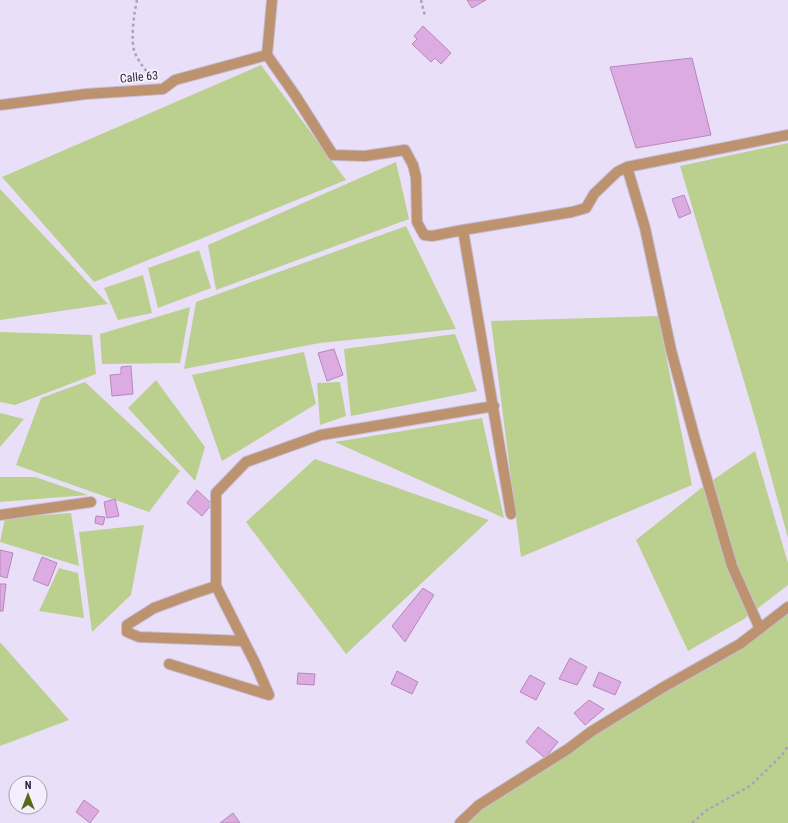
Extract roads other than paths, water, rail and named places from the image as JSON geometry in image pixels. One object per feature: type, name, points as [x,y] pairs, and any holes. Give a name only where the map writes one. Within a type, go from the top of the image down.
[{"type":"street","points":[[272,0],[267,55],[295,95],[333,155],[365,156],[405,150],[413,165],[416,177],[417,222],[424,235],[432,236],[572,212],[586,208],[594,194],[617,172],[627,167],[788,135]]},
{"type":"street","name":"Calle 63","points":[[0,105],[86,94],[163,89],[174,80],[267,55]]},
{"type":"street","points":[[627,167],[645,228],[671,350],[695,439],[732,566],[760,629]]},
{"type":"street","points":[[463,230],[512,514]]},
{"type":"street","points":[[169,664],[269,695],[216,586],[216,493],[246,462],[322,435],[494,406]]},
{"type":"street","points":[[0,515],[91,502]]},
{"type":"street","points":[[216,586],[154,608],[128,625],[127,632],[139,637],[244,641]]},
{"type":"street","points":[[460,823],[479,805],[592,731],[662,688],[740,644],[788,606]]}]
